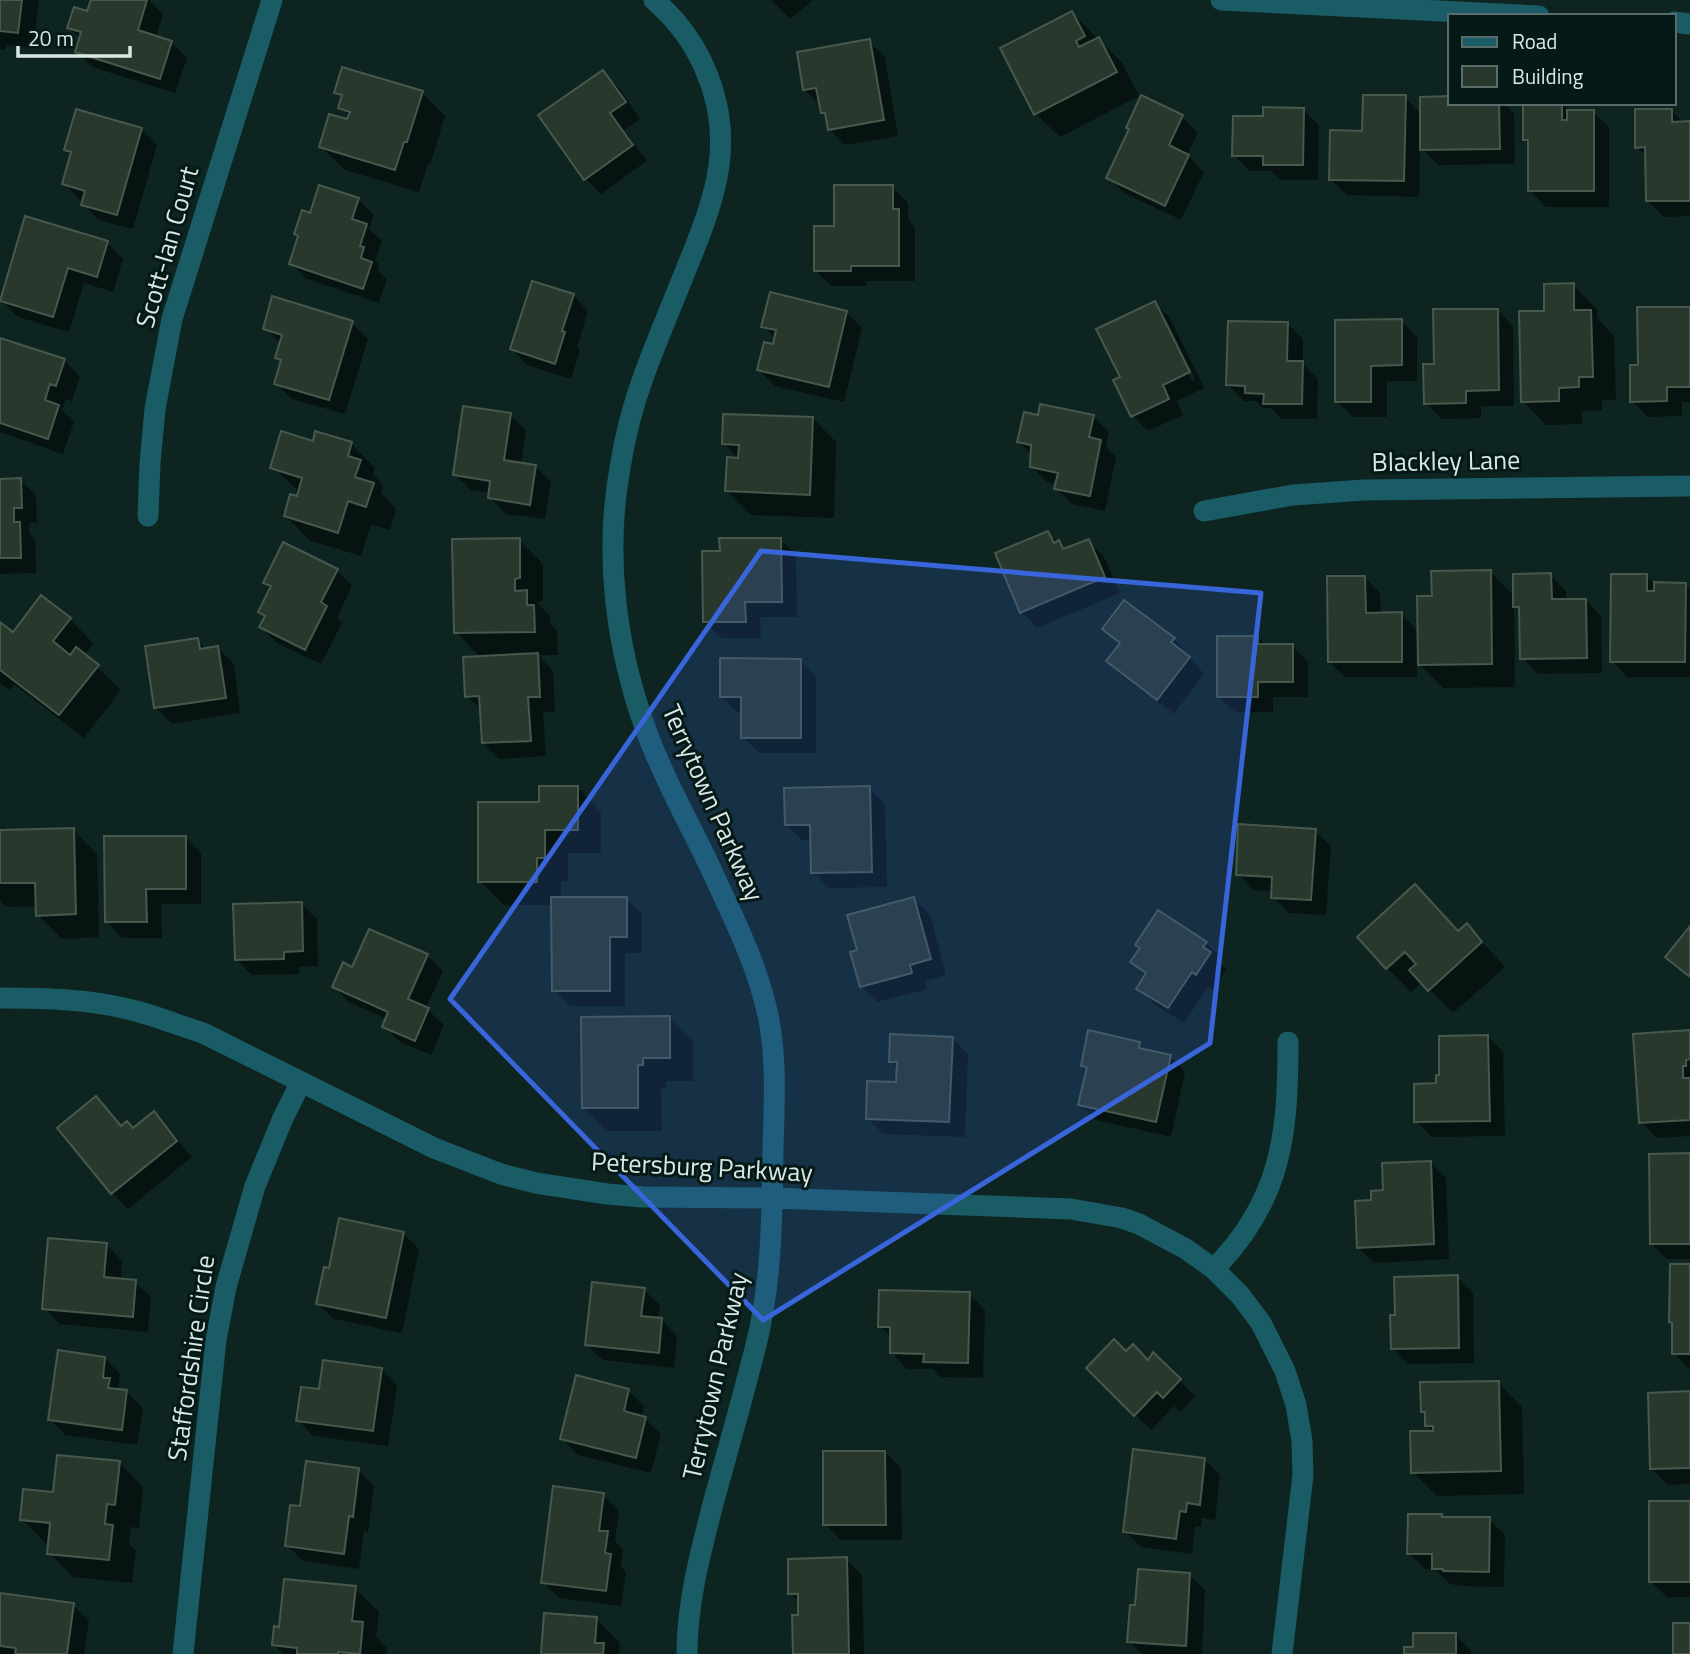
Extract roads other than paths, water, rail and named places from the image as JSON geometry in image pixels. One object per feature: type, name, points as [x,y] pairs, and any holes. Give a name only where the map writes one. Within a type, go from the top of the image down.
[{"type":"street","name":"Scott-Ian Court","points":[[148,516],[155,409],[172,319],[272,0]]},
{"type":"street","name":"Terrytown Parkway","points":[[654,0],[689,39],[709,77],[720,122],[721,153],[717,183],[708,215],[644,374],[624,441],[614,508],[613,579],[622,646],[646,731],[748,948],[763,993],[772,1041],[774,1072],[769,1269],[762,1319],[700,1552],[690,1605],[687,1654]]},
{"type":"street","points":[[1221,0],[1499,14]]},
{"type":"street","name":"Blackley Lane","points":[[1204,511],[1293,495],[1364,490],[1690,486]]},
{"type":"street","name":"Petersburg Parkway","points":[[0,998],[63,999],[134,1010],[203,1033],[434,1148],[524,1180],[643,1198],[772,1198],[1070,1209],[1122,1218],[1139,1224],[1186,1249],[1214,1269],[1240,1295],[1261,1323],[1285,1371],[1299,1422],[1303,1458],[1282,1654]]},
{"type":"street","points":[[1214,1269],[1237,1244],[1256,1214],[1272,1180],[1285,1126],[1288,1042]]},
{"type":"street","name":"Staffordshire Circle","points":[[183,1654],[215,1353],[226,1287],[243,1219],[255,1186],[278,1129],[302,1082]]}]
